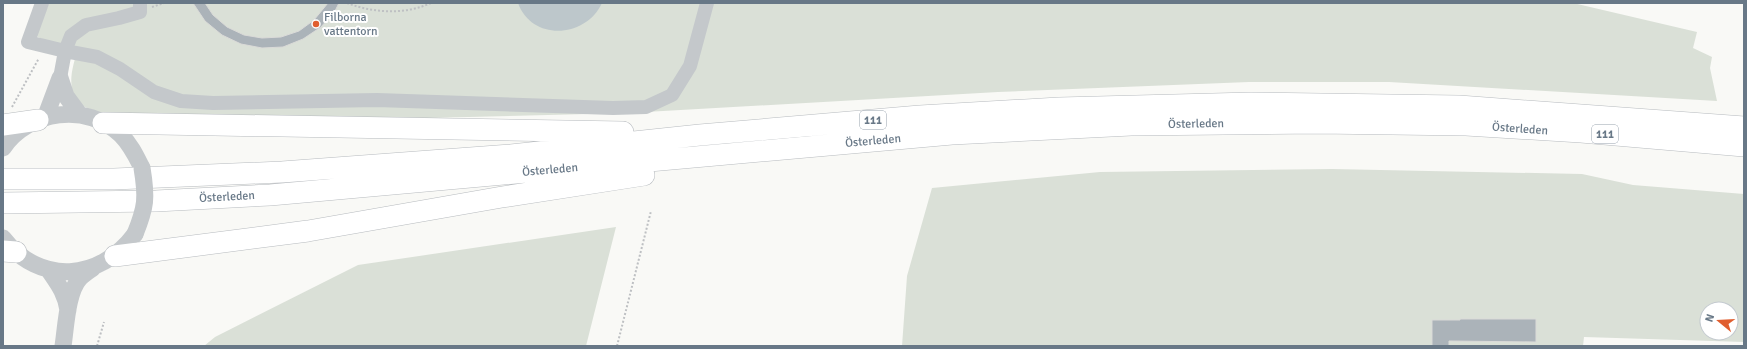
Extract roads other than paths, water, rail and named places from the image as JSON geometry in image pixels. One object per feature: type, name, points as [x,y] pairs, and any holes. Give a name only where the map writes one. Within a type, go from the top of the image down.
[{"type":"main road","name":"Österleden","points":[[3,179],[114,179],[282,172],[511,155],[700,135],[928,115],[1059,108],[1251,103],[1459,106],[1744,127]]},
{"type":"main road","points":[[6,118],[42,119]]},
{"type":"main road","name":"Österleden","points":[[3,203],[156,201],[270,195],[952,134],[1123,126],[1318,122],[1466,125],[1581,132],[1744,146]]},
{"type":"main road","points":[[103,123],[543,130],[700,135]]},
{"type":"main road","points":[[115,256],[308,231],[502,197],[710,165],[810,147]]},
{"type":"street","points":[[42,3],[28,42],[97,57],[120,69],[154,92],[181,101],[212,104],[377,100],[613,108],[646,107],[672,95],[690,66],[707,3]]},
{"type":"street","points":[[42,119],[60,78],[65,51],[71,36],[86,25],[140,12],[140,3]]},
{"type":"street","points":[[60,78],[66,96],[80,115]]},
{"type":"street","points":[[3,148],[15,134],[42,119],[67,114],[80,115],[103,123],[120,134],[133,150],[142,168],[146,190],[144,213],[134,234],[126,246],[115,256],[92,268],[79,279],[74,290],[68,312],[63,346]]},
{"type":"street","points":[[7,247],[31,263],[48,269],[70,272],[92,268]]},
{"type":"street","points":[[48,269],[64,292],[68,312]]},
{"type":"place","name":"Filborna vattentorn","points":[[316,24]]}]
